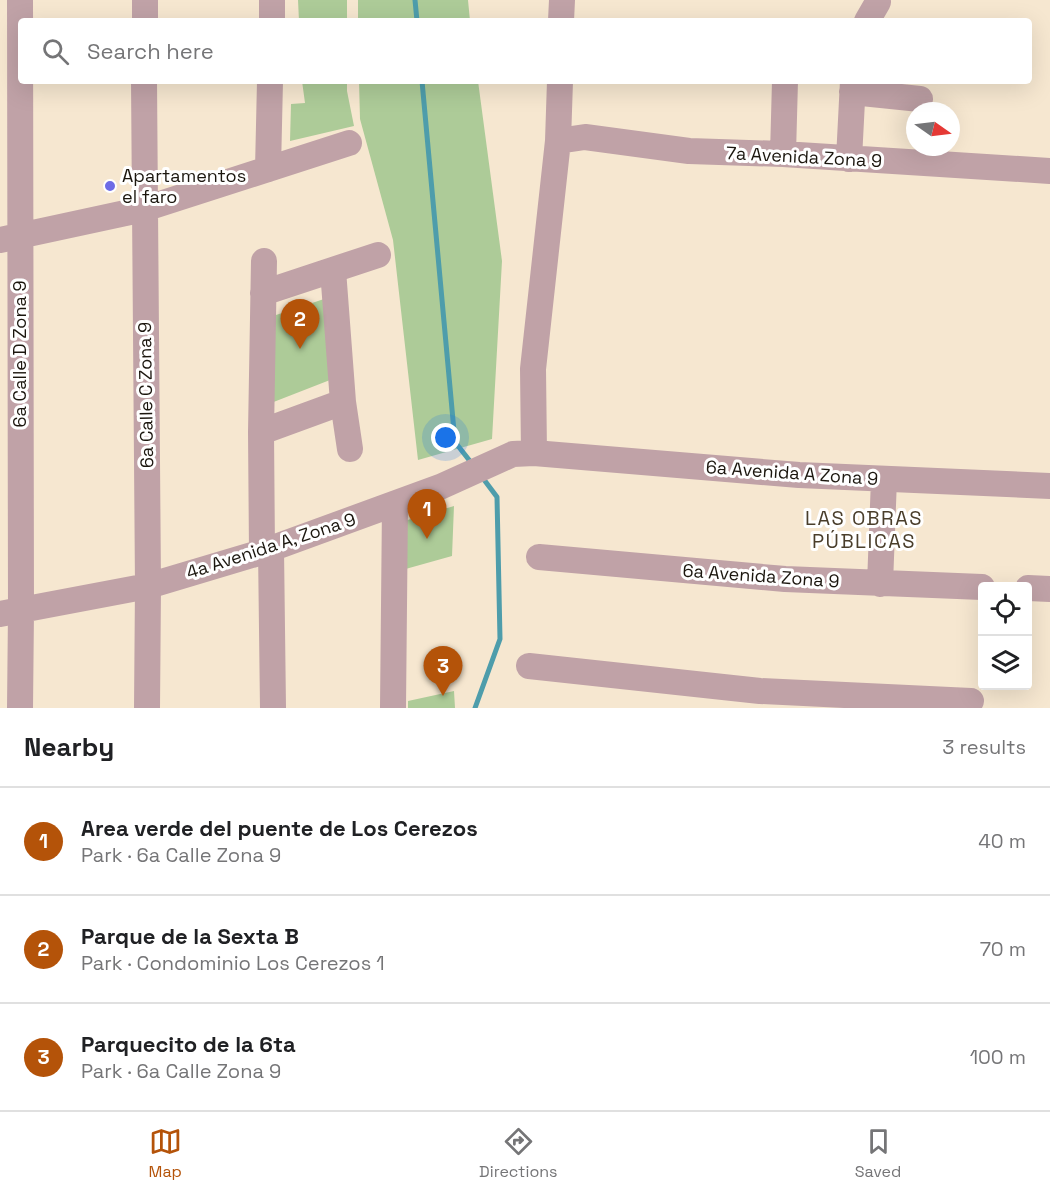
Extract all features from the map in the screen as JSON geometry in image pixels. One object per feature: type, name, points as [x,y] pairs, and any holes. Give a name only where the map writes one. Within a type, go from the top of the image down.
[{"type":"street","name":"6a Calle D Zona 9","points":[[19,18],[20,0]]},
{"type":"street","points":[[145,0],[145,18]]},
{"type":"street","points":[[272,0],[272,18]]},
{"type":"street","points":[[561,18],[562,0]]},
{"type":"street","name":"6a Calle D Zona 9","points":[[18,48],[10,238],[11,613],[20,708]]},
{"type":"street","name":"6a Calle C Zona 9","points":[[144,84],[147,708]]},
{"type":"street","points":[[268,170],[270,84]]},
{"type":"street","points":[[524,453],[558,141],[560,84]]},
{"type":"street","points":[[783,154],[785,84]]},
{"type":"street","points":[[849,159],[853,87],[920,99]]},
{"type":"street","name":"7a Avenida Zona 9","points":[[558,141],[585,138],[689,151],[783,154],[1050,171]]},
{"type":"street","points":[[10,238],[144,209],[349,143]]},
{"type":"street","points":[[263,293],[378,255]]},
{"type":"street","points":[[264,261],[261,432],[273,708]]},
{"type":"street","points":[[333,270],[343,402],[350,449]]},
{"type":"street","points":[[261,432],[343,402]]},
{"type":"street","name":"6a Avenida A Zona 9","points":[[524,453],[799,475],[1050,486]]},
{"type":"street","name":"4a Avenida A, Zona 9","points":[[11,613],[148,586],[267,551],[440,487],[524,453]]},
{"type":"street","points":[[880,584],[884,479]]},
{"type":"street","points":[[393,708],[395,504]]},
{"type":"street","name":"6a Avenida Zona 9","points":[[539,557],[785,579],[978,587]]},
{"type":"street","points":[[1032,588],[1050,589]]},
{"type":"street","points":[[529,666],[760,691],[971,701]]},
{"type":"green space","points":[[298,0],[347,0],[347,18],[299,18]]},
{"type":"green space","points":[[358,0],[468,0],[470,18],[358,18]]},
{"type":"green space","points":[[302,84],[347,84],[354,126],[290,141],[291,104],[305,103]]},
{"type":"green space","points":[[359,84],[478,84],[502,261],[492,439],[418,460],[393,240],[360,119]]},
{"type":"green space","points":[[327,298],[330,380],[271,403],[270,317]]},
{"type":"green space","points":[[454,506],[452,556],[402,570],[401,522]]},
{"type":"green space","points":[[454,691],[455,708],[408,708],[408,701]]},
{"type":"waterway","points":[[415,0],[417,18]]},
{"type":"waterway","points":[[422,84],[455,442],[473,465]]},
{"type":"waterway","points":[[475,708],[500,639],[497,497],[482,477]]},
{"type":"place","name":"Apartamentos el faro","points":[[110,186]]},
{"type":"place","name":"Parque de la Sexta B","points":[[300,349]]},
{"type":"place","name":"Area verde del puente de Los Cerezos","points":[[427,539]]},
{"type":"place","name":"Parquecito de la 6ta","points":[[443,696]]},
{"type":"district","name":"LAS OBRAS PÚBLICAS","points":[[864,530]]}]
